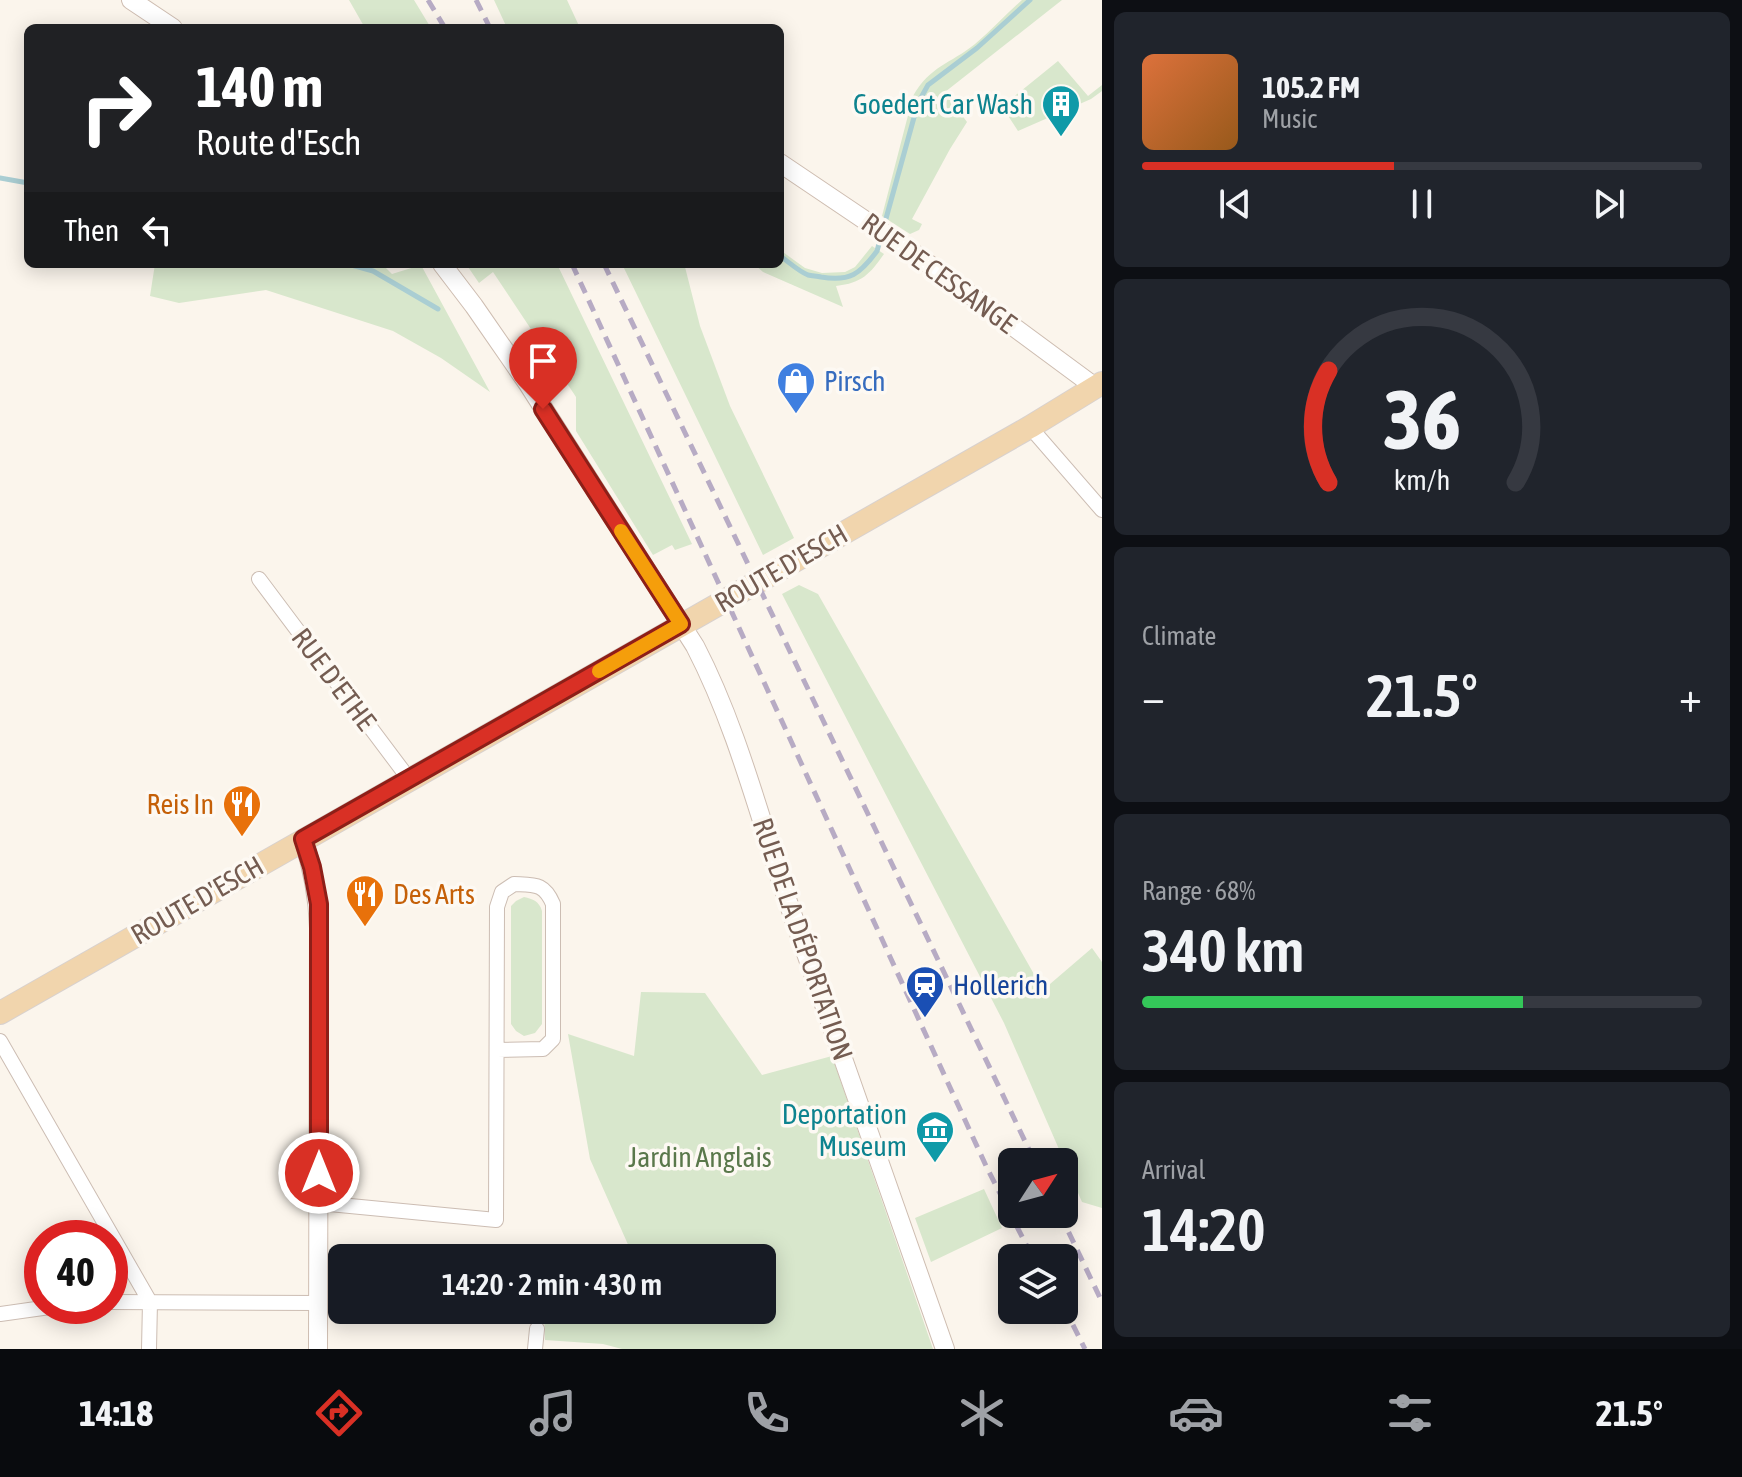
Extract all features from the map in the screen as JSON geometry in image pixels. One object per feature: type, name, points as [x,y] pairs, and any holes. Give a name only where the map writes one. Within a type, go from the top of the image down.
[{"type":"main road","name":"ROUTE D'ESCH","points":[[0,1013],[1030,427],[1098,385]]},
{"type":"street","points":[[131,0],[167,24]]},
{"type":"street","name":"RUE DE CESSANGE","points":[[784,166],[949,278],[1098,385]]},
{"type":"street","name":"RUE DE LA DÉPORTATION","points":[[445,268],[528,384],[707,668],[730,724],[945,1349]]},
{"type":"street","points":[[1030,427],[1102,510]]},
{"type":"street","name":"RUE D'ETHE","points":[[259,579],[409,779]]},
{"type":"street","points":[[303,839],[319,904],[318,1349]]},
{"type":"street","points":[[319,1203],[496,1220],[497,907],[502,892],[514,884],[539,885],[548,893],[553,904],[553,1039],[543,1049],[497,1050]]},
{"type":"street","points":[[0,1041],[150,1302],[149,1349]]},
{"type":"street","points":[[128,1302],[318,1303]]},
{"type":"street","points":[[0,1314],[24,1311]]},
{"type":"street","points":[[535,1349],[537,1329]]},
{"type":"green space","points":[[349,0],[414,0],[429,24],[363,24]]},
{"type":"green space","points":[[494,0],[567,0],[578,24],[505,24]]},
{"type":"green space","points":[[1022,0],[1062,0],[945,92],[967,122],[912,219],[922,224],[919,230],[910,234],[882,216],[913,96],[926,78],[975,44]]},
{"type":"green space","points":[[1058,61],[1088,96],[1102,85],[1102,91],[1091,99],[1018,131],[1005,111],[1006,103]]},
{"type":"green space","points":[[872,246],[884,254],[859,280],[836,286],[843,307],[758,268],[784,268],[784,253],[805,268],[822,273],[845,272],[855,267]]},
{"type":"green space","points":[[154,268],[386,268],[392,274],[423,268],[490,392],[441,358],[393,331],[266,290],[179,303],[150,296]]},
{"type":"green space","points":[[469,268],[559,268],[692,544],[675,550],[672,545],[653,555],[576,431],[576,397],[493,272],[479,283]]},
{"type":"green space","points":[[624,268],[685,268],[700,326],[730,406],[794,538],[763,555]]},
{"type":"green space","points":[[799,585],[818,594],[1043,990],[1092,948],[1102,962],[1102,1208],[1082,1202],[1078,1193],[1078,1148],[1058,1148],[1004,1023],[782,594]]},
{"type":"green space","points":[[524,897],[535,901],[542,911],[542,1024],[535,1033],[524,1036],[511,1024],[511,906]]},
{"type":"green space","name":"Jardin Anglais","points":[[641,992],[705,993],[762,1075],[832,1056],[933,1349],[622,1349],[603,1344],[545,1340],[544,1324],[776,1324],[776,1244],[628,1244],[590,1159],[568,1034],[634,1056]]},
{"type":"green space","points":[[984,1189],[998,1219],[998,1228],[1002,1228],[931,1262],[915,1218]]},
{"type":"waterway","points":[[784,259],[808,275],[831,278],[847,277],[865,265],[877,251],[918,103],[928,85],[977,48],[1030,0]]},
{"type":"waterway","points":[[0,178],[24,182]]},
{"type":"waterway","points":[[362,268],[373,271],[438,309]]},
{"type":"railway","points":[[428,0],[443,24]]},
{"type":"railway","points":[[476,0],[488,24]]},
{"type":"railway","points":[[574,268],[987,1168],[1026,1244]]},
{"type":"railway","points":[[606,268],[1028,1148]]},
{"type":"railway","points":[[1067,1228],[1102,1302]]},
{"type":"railway","points":[[1072,1324],[1085,1349]]},
{"type":"slow traffic","points":[[599,671],[681,624],[621,531]]},
{"type":"place","name":"Goedert Car Wash","points":[[1061,138]]},
{"type":"place","name":"Pirsch","points":[[796,415]]},
{"type":"place","name":"Reis In","points":[[242,838]]},
{"type":"place","name":"Des Arts","points":[[365,928]]},
{"type":"place","name":"Hollerich","points":[[925,1019]]},
{"type":"place","name":"Deportation Museum","points":[[935,1164]]},
{"type":"route","points":[[319,1173],[319,904],[303,839],[681,624],[543,409]]}]
